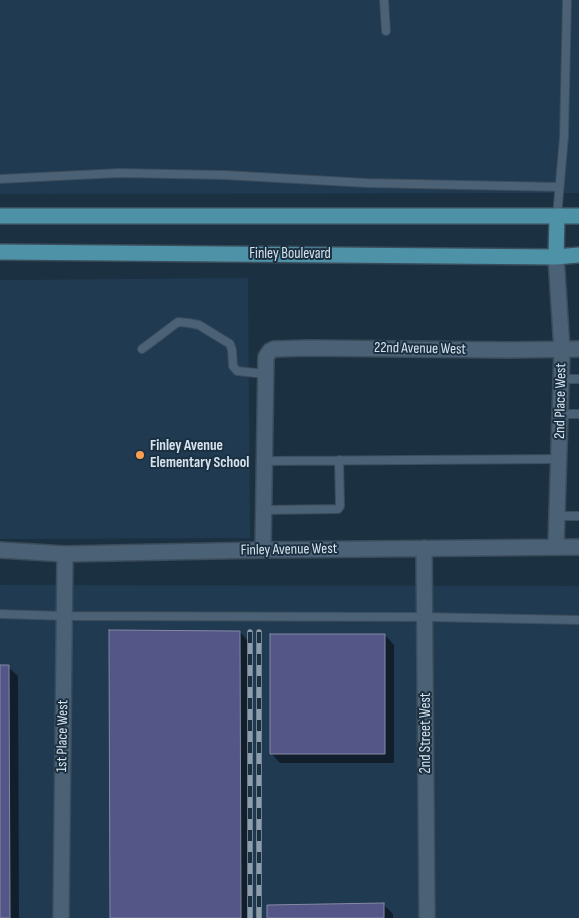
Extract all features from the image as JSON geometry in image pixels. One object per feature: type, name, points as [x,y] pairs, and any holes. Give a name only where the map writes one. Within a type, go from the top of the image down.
[{"type":"main road","points":[[0,216],[579,216]]},
{"type":"main road","points":[[556,256],[557,216]]},
{"type":"main road","name":"Finley Boulevard","points":[[0,252],[579,255]]},
{"type":"street","name":"2nd Place West","points":[[556,256],[562,350],[556,546]]},
{"type":"street","name":"22nd Avenue West","points":[[266,374],[266,357],[270,351],[285,348],[579,349]]},
{"type":"street","points":[[263,550],[266,374]]},
{"type":"street","name":"Finley Avenue West","points":[[0,550],[66,554],[579,547]]},
{"type":"street","name":"2nd Street West","points":[[424,548],[427,918]]},
{"type":"street","name":"1st Place West","points":[[61,918],[66,554]]},
{"type":"lane","points":[[384,0],[386,31]]},
{"type":"lane","points":[[557,216],[564,137],[567,0]]},
{"type":"lane","points":[[0,179],[119,173],[224,175],[367,184],[559,187]]},
{"type":"lane","points":[[142,349],[178,322],[190,323],[199,325],[230,344],[233,366],[237,371],[266,374]]},
{"type":"lane","points":[[561,378],[579,378]]},
{"type":"lane","points":[[560,414],[579,414]]},
{"type":"lane","points":[[264,461],[559,459]]},
{"type":"lane","points":[[264,510],[338,509],[340,506],[338,460]]},
{"type":"lane","points":[[557,516],[579,516]]},
{"type":"lane","points":[[0,614],[579,620]]},
{"type":"shaded area","points":[[0,0],[579,0],[579,193],[0,194]]},
{"type":"shaded area","points":[[248,278],[250,538],[0,539],[0,280]]},
{"type":"shaded area","points":[[0,585],[579,586],[579,918],[0,918]]},
{"type":"building","points":[[109,630],[240,631],[241,918],[110,918]]},
{"type":"building","points":[[270,634],[385,634],[385,754],[270,754]]},
{"type":"building","points":[[0,665],[9,665],[10,918],[0,918]]},
{"type":"building","points":[[384,903],[384,918],[267,918],[267,905]]},
{"type":"railway","points":[[250,632],[250,918]]},
{"type":"railway","points":[[259,632],[259,918]]},
{"type":"place","name":"Finley Avenue Elementary School","points":[[140,455]]}]
